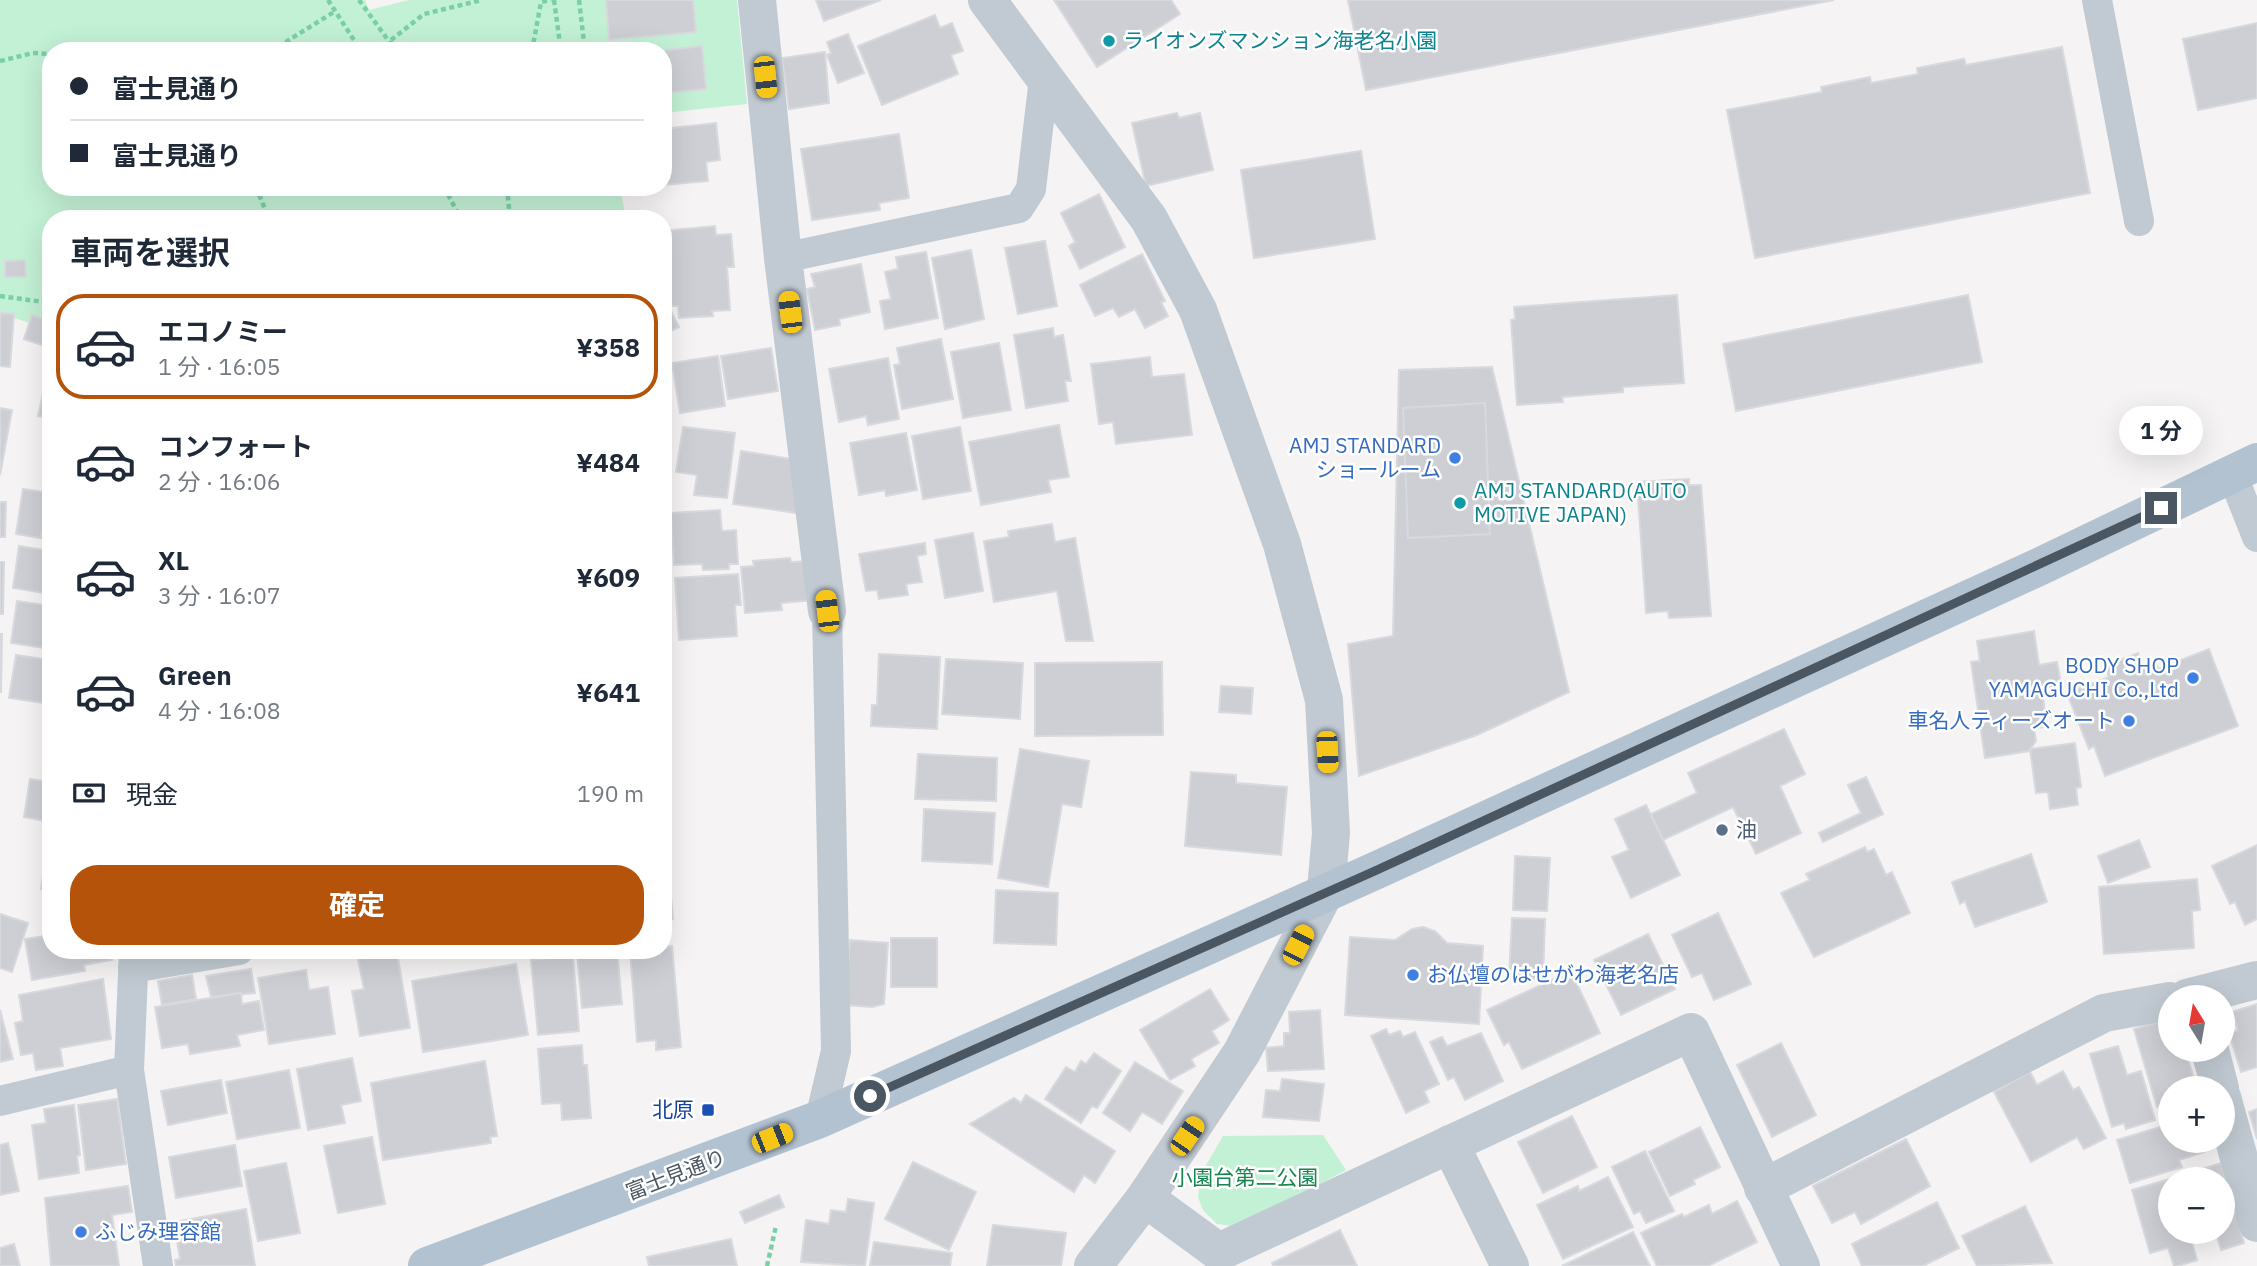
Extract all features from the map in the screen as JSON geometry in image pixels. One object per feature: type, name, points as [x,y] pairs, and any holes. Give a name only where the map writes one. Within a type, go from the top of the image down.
[{"type":"main road","name":"富士見通り","points":[[427,1266],[701,1166],[820,1119],[1171,963],[2043,565],[2245,468]]},
{"type":"street","points":[[757,0],[783,258],[827,611]]},
{"type":"street","points":[[987,0],[1149,219],[1198,310],[1282,544],[1324,700],[1331,833],[1326,890],[1242,1052],[1145,1198],[1093,1266]]},
{"type":"street","points":[[2235,986],[2257,981]]},
{"type":"street","points":[[1763,1188],[2104,1013],[2158,1003]]},
{"type":"street","points":[[1145,1198],[1222,1259],[1450,1144],[1691,1032],[1801,1266]]},
{"type":"street","points":[[1450,1144],[1510,1266]]},
{"type":"street","points":[[2235,1144],[2257,1223]]},
{"type":"lane","points":[[2097,0],[2139,221]]},
{"type":"lane","points":[[783,258],[1019,208],[1031,189],[1044,78]]},
{"type":"lane","points":[[2245,468],[2257,537]]},
{"type":"lane","points":[[820,1119],[836,1051],[827,611]]},
{"type":"lane","points":[[133,959],[129,1070],[158,1266]]},
{"type":"lane","points":[[0,1101],[129,1070]]},
{"type":"path","points":[[328,0],[355,42]]},
{"type":"path","points":[[359,0],[391,40],[424,14],[482,0]]},
{"type":"path","points":[[534,42],[541,2],[552,0],[559,42]]},
{"type":"path","points":[[579,0],[584,42]]},
{"type":"path","points":[[286,42],[334,12]]},
{"type":"path","points":[[0,61],[42,54]]},
{"type":"path","points":[[0,296],[42,302]]},
{"type":"path","points":[[767,1266],[776,1226]]},
{"type":"green space","points":[[0,0],[365,0],[369,10],[409,0],[737,0],[747,104],[672,112],[672,42],[42,42],[42,196],[622,196],[624,210],[42,210],[42,326],[0,314]]},
{"type":"green space","name":"小園台第二公園","points":[[1323,1135],[1346,1170],[1241,1227],[1217,1224],[1203,1210],[1198,1197],[1201,1174],[1223,1136]]},
{"type":"building","points":[[606,0],[693,0],[696,32],[609,40]]},
{"type":"building","points":[[816,0],[881,0],[824,21]]},
{"type":"building","name":"ライオンズマンション海老名小園","points":[[1054,0],[1171,0],[1180,14],[1097,67]]},
{"type":"building","points":[[1348,0],[1834,0],[1366,90]]},
{"type":"building","points":[[935,15],[940,28],[952,23],[963,51],[951,55],[958,74],[882,105],[858,46]]},
{"type":"building","points":[[2257,23],[2257,98],[2198,110],[2183,39]]},
{"type":"building","points":[[848,34],[864,73],[838,83],[827,55],[831,53],[827,42]]},
{"type":"building","points":[[702,46],[706,89],[672,92],[672,49]]},
{"type":"building","points":[[2062,47],[2090,193],[1755,258],[1727,110],[1822,92],[1821,87],[1870,77],[1871,83],[1918,74],[1917,68],[1964,59],[1966,65]]},
{"type":"building","points":[[825,52],[829,103],[789,109],[782,58]]},
{"type":"building","points":[[1177,113],[1179,118],[1200,113],[1213,170],[1146,186],[1132,123]]},
{"type":"building","points":[[716,123],[720,160],[706,162],[708,181],[672,184],[672,128]]},
{"type":"building","points":[[899,134],[909,198],[879,203],[880,210],[812,220],[801,149]]},
{"type":"building","points":[[1361,151],[1375,239],[1254,258],[1241,170]]},
{"type":"building","points":[[1099,194],[1125,247],[1080,269],[1069,246],[1075,242],[1061,213]]},
{"type":"building","points":[[715,226],[716,235],[731,234],[734,267],[727,267],[730,310],[712,311],[713,316],[679,318],[678,306],[672,306],[672,230]]},
{"type":"building","points":[[1045,241],[1057,306],[1018,314],[1005,248]]},
{"type":"building","points":[[971,250],[984,319],[945,329],[932,258]]},
{"type":"building","points":[[926,252],[938,318],[885,329],[880,301],[891,299],[885,272],[898,269],[896,257]]},
{"type":"building","points":[[1142,254],[1165,301],[1161,302],[1168,316],[1145,328],[1135,309],[1119,317],[1113,308],[1095,316],[1080,285]]},
{"type":"building","points":[[25,260],[26,277],[5,277],[5,261]]},
{"type":"building","points":[[861,264],[870,312],[839,319],[840,325],[815,330],[807,289],[815,287],[811,274]]},
{"type":"building","points":[[1677,295],[1684,383],[1623,387],[1623,392],[1562,397],[1563,402],[1517,405],[1511,320],[1515,319],[1514,307]]},
{"type":"building","points":[[1968,295],[1982,362],[1736,411],[1723,344]]},
{"type":"building","points":[[0,313],[14,314],[10,367],[0,366]]},
{"type":"building","points":[[672,313],[679,327],[672,330]]},
{"type":"building","points":[[32,315],[42,319],[42,345],[24,339]]},
{"type":"building","points":[[1053,328],[1054,337],[1063,335],[1071,381],[1065,381],[1068,401],[1026,408],[1014,335]]},
{"type":"building","points":[[941,339],[953,399],[902,409],[894,365],[900,364],[897,348]]},
{"type":"building","points":[[999,343],[1011,410],[963,418],[951,352]]},
{"type":"building","points":[[771,348],[778,391],[728,399],[721,356]]},
{"type":"building","points":[[718,356],[725,406],[680,413],[672,363]]},
{"type":"building","points":[[1150,357],[1152,377],[1184,374],[1192,435],[1116,444],[1113,422],[1099,424],[1091,364]]},
{"type":"building","points":[[888,358],[899,419],[868,425],[866,416],[839,422],[829,369]]},
{"type":"building","name":"AMJ STANDARD(AUTO MOTIVE JAPAN)","points":[[1492,367],[1569,692],[1477,735],[1359,776],[1348,644],[1393,636],[1399,370]]},
{"type":"building","points":[[42,398],[42,417],[38,416]]},
{"type":"building","points":[[1485,403],[1490,534],[1408,538],[1403,408]]},
{"type":"building","points":[[0,408],[12,410],[0,475]]},
{"type":"building","points":[[1059,425],[1069,477],[1048,480],[1051,492],[981,505],[969,442]]},
{"type":"building","points":[[683,427],[735,433],[727,498],[694,495],[697,475],[676,472]]},
{"type":"building","points":[[960,427],[971,491],[923,499],[912,436]]},
{"type":"building","points":[[906,433],[917,490],[886,496],[885,490],[859,495],[850,443]]},
{"type":"building","points":[[741,451],[798,460],[797,513],[733,504]]},
{"type":"building","points":[[1689,479],[1689,485],[1701,485],[1711,616],[1669,618],[1668,611],[1646,613],[1637,482]]},
{"type":"building","points":[[23,489],[42,492],[41,538],[16,534]]},
{"type":"building","points":[[0,502],[6,502],[5,537],[0,537]]},
{"type":"building","points":[[720,510],[722,531],[736,530],[738,564],[729,564],[729,569],[703,570],[702,564],[674,565],[672,513]]},
{"type":"building","points":[[1052,524],[1055,542],[1075,538],[1093,641],[1066,641],[1057,591],[994,602],[984,541],[1009,537],[1008,531]]},
{"type":"building","points":[[973,533],[983,591],[945,598],[935,540]]},
{"type":"building","points":[[925,543],[926,554],[917,556],[922,582],[906,584],[908,595],[879,599],[877,590],[866,591],[859,554]]},
{"type":"building","points":[[19,546],[42,550],[42,593],[13,588]]},
{"type":"building","points":[[790,558],[791,562],[811,561],[814,600],[781,603],[782,610],[745,613],[741,567],[754,566],[753,561]]},
{"type":"building","points":[[0,562],[4,562],[3,614],[0,614]]},
{"type":"building","points":[[738,574],[741,605],[735,605],[737,636],[679,640],[675,578]]},
{"type":"building","points":[[17,601],[42,605],[42,648],[11,643]]},
{"type":"building","points":[[2034,631],[2039,665],[2057,662],[2062,688],[2042,691],[2047,726],[2034,729],[2036,741],[2029,751],[1985,758],[1971,662],[1980,661],[1977,641]]},
{"type":"building","points":[[2,634],[1,692],[0,692]]},
{"type":"building","points":[[2209,649],[2238,726],[2105,776],[2094,746],[2089,749],[2067,693],[2109,677],[2105,666],[2138,653],[2142,664],[2154,660],[2158,669]]},
{"type":"building","points":[[879,654],[940,657],[937,729],[871,726],[872,705],[877,705]]},
{"type":"building","points":[[16,655],[42,659],[42,703],[9,698]]},
{"type":"building","points":[[946,659],[1023,663],[1020,719],[942,714]]},
{"type":"building","points":[[1162,662],[1163,735],[1035,736],[1035,663]]},
{"type":"building","points":[[1221,686],[1253,688],[1251,714],[1219,712]]},
{"type":"building","points":[[1784,729],[1805,774],[1780,786],[1801,833],[1756,854],[1733,807],[1663,840],[1651,814],[1697,793],[1688,773]]},
{"type":"building","points":[[2075,743],[2081,787],[2076,788],[2078,805],[2050,809],[2048,792],[2036,793],[2030,749]]},
{"type":"building","points":[[1020,749],[1089,761],[1081,807],[1062,804],[1048,887],[998,878]]},
{"type":"building","points":[[918,754],[997,758],[996,801],[915,799]]},
{"type":"building","points":[[1191,772],[1236,775],[1236,783],[1287,787],[1281,855],[1185,846]]},
{"type":"building","points":[[1866,777],[1883,814],[1823,842],[1819,833],[1861,813],[1848,785]]},
{"type":"building","points":[[30,779],[42,781],[42,820],[24,817]]},
{"type":"building","points":[[1646,805],[1680,875],[1631,898],[1612,857],[1629,850],[1615,819]]},
{"type":"building","points":[[924,809],[995,813],[992,864],[922,861]]},
{"type":"building","points":[[2139,840],[2150,867],[2108,883],[2098,856]]},
{"type":"building","points":[[2257,845],[2257,919],[2245,925],[2235,902],[2230,904],[2212,866]]},
{"type":"building","points":[[1865,847],[1867,852],[1874,849],[1886,875],[1892,872],[1910,913],[1814,957],[1781,893],[1810,880],[1806,874]]},
{"type":"building","points":[[2031,854],[2047,902],[1975,927],[1965,901],[1960,904],[1952,882]]},
{"type":"building","points":[[1515,856],[1550,858],[1547,911],[1513,910]]},
{"type":"building","points":[[2197,879],[2200,910],[2192,911],[2194,948],[2104,954],[2099,887]]},
{"type":"building","points":[[996,890],[1058,893],[1056,945],[994,943]]},
{"type":"building","points":[[1718,913],[1751,984],[1714,1000],[1702,973],[1692,977],[1672,935]]},
{"type":"building","points":[[0,914],[28,923],[12,972],[0,968]]},
{"type":"building","points":[[1512,918],[1545,919],[1543,979],[1509,978]]},
{"type":"building","points":[[1423,927],[1435,931],[1447,943],[1483,946],[1479,1024],[1345,1015],[1350,937],[1395,940],[1412,929]]},
{"type":"building","points":[[1648,934],[1675,989],[1621,1015],[1594,960]]},
{"type":"building","points":[[42,936],[42,959],[112,960],[84,965],[85,971],[32,980],[25,939]]},
{"type":"building","points":[[891,938],[937,938],[937,987],[891,987]]},
{"type":"building","points":[[850,940],[888,943],[884,1004],[872,1007],[845,1005]]},
{"type":"building","points":[[672,946],[681,1047],[656,1050],[656,1040],[637,1042],[631,959],[672,959]]},
{"type":"building","points":[[358,959],[398,959],[410,1028],[360,1036],[352,991],[364,989]]},
{"type":"building","points":[[573,959],[579,1031],[538,1035],[531,960]]},
{"type":"building","points":[[577,959],[618,959],[622,1004],[582,1008]]},
{"type":"building","points":[[516,964],[528,1035],[423,1052],[412,981]]},
{"type":"building","points":[[251,969],[255,993],[211,997],[206,976]]},
{"type":"building","points":[[306,970],[309,990],[328,987],[335,1034],[269,1044],[258,978]]},
{"type":"building","points":[[1571,971],[1600,1033],[1522,1069],[1509,1042],[1504,1045],[1487,1010]]},
{"type":"building","points":[[192,975],[196,999],[162,1005],[158,981]]},
{"type":"building","points":[[103,979],[111,1039],[60,1048],[63,1066],[36,1070],[33,1053],[21,1055],[15,1023],[23,1021],[19,995]]},
{"type":"building","points":[[1210,989],[1229,1020],[1212,1031],[1219,1043],[1191,1059],[1195,1066],[1170,1080],[1140,1030]]},
{"type":"building","points":[[241,993],[242,1004],[259,1001],[264,1030],[237,1035],[240,1046],[190,1054],[188,1044],[162,1048],[155,1007]]},
{"type":"building","points":[[2257,1004],[2257,1067],[2241,1072],[2235,1052],[2235,1031],[2238,1030],[2235,1011]]},
{"type":"building","points":[[0,1010],[13,1059],[0,1062]]},
{"type":"building","points":[[1320,1010],[1324,1069],[1268,1071],[1266,1048],[1284,1046],[1284,1033],[1290,1033],[1289,1012]]},
{"type":"building","points":[[2158,1022],[2158,1062],[2189,1062],[2193,1076],[2158,1076],[2157,1107],[2134,1029]]},
{"type":"building","points":[[1386,1029],[1389,1035],[1400,1031],[1403,1037],[1415,1032],[1439,1084],[1424,1091],[1429,1102],[1406,1113],[1371,1036]]},
{"type":"building","points":[[1481,1033],[1503,1081],[1465,1100],[1454,1077],[1448,1080],[1430,1042],[1442,1037],[1447,1046]]},
{"type":"building","points":[[1781,1043],[1816,1115],[1772,1137],[1737,1065]]},
{"type":"building","points":[[582,1045],[583,1065],[587,1065],[591,1118],[562,1120],[561,1103],[542,1104],[538,1049]]},
{"type":"building","points":[[2118,1046],[2127,1075],[2141,1071],[2155,1120],[2126,1129],[2124,1123],[2112,1127],[2090,1054]]},
{"type":"building","points":[[1094,1053],[1121,1071],[1097,1108],[1092,1106],[1081,1123],[1045,1099],[1066,1067],[1075,1072],[1081,1061],[1086,1064]]},
{"type":"building","points":[[352,1058],[361,1101],[341,1105],[345,1123],[308,1130],[297,1069]]},
{"type":"building","points":[[485,1061],[497,1136],[490,1137],[491,1143],[383,1160],[371,1083]]},
{"type":"building","points":[[1135,1062],[1183,1091],[1162,1124],[1142,1112],[1130,1131],[1103,1113]]},
{"type":"building","points":[[289,1070],[300,1128],[237,1139],[226,1082]]},
{"type":"building","points":[[2063,1071],[2073,1090],[2079,1087],[2106,1138],[2084,1149],[2077,1137],[2031,1162],[1994,1092],[2030,1072],[2037,1085]]},
{"type":"building","points":[[1282,1079],[1324,1084],[1319,1121],[1263,1117],[1266,1090],[1280,1091]]},
{"type":"building","points":[[221,1080],[227,1113],[168,1125],[161,1091]]},
{"type":"building","points":[[1026,1095],[1115,1151],[1095,1183],[1084,1175],[1074,1192],[970,1124],[1014,1098],[1021,1103]]},
{"type":"building","points":[[117,1099],[126,1164],[86,1170],[78,1105]]},
{"type":"building","points":[[74,1105],[80,1155],[77,1156],[79,1173],[39,1179],[32,1125],[46,1123],[44,1109]]},
{"type":"building","points":[[2257,1109],[2257,1139],[2249,1112]]},
{"type":"building","points":[[1572,1116],[1597,1167],[1543,1193],[1518,1142]]},
{"type":"building","points":[[1700,1127],[1720,1167],[1693,1180],[1695,1184],[1670,1196],[1649,1152]]},
{"type":"building","points":[[2158,1128],[2158,1153],[2201,1153],[2179,1160],[2182,1167],[2158,1167],[2158,1174],[2130,1183],[2117,1140]]},
{"type":"building","points":[[372,1137],[385,1204],[338,1213],[324,1146]]},
{"type":"building","points":[[1906,1139],[1930,1186],[1861,1224],[1855,1212],[1832,1223],[1813,1186]]},
{"type":"building","points":[[8,1143],[19,1191],[0,1195],[0,1145]]},
{"type":"building","points":[[235,1145],[242,1186],[176,1198],[169,1157]]},
{"type":"building","points":[[1645,1151],[1674,1211],[1646,1223],[1640,1211],[1634,1214],[1612,1167]]},
{"type":"building","points":[[913,1162],[976,1192],[949,1250],[885,1219]]},
{"type":"building","points":[[286,1163],[300,1233],[258,1241],[244,1171]]},
{"type":"building","points":[[1608,1177],[1633,1227],[1563,1259],[1537,1205],[1578,1186],[1579,1191]]},
{"type":"building","points":[[2158,1182],[2158,1244],[2192,1244],[2197,1260],[2174,1266],[2168,1248],[2150,1253],[2132,1190]]},
{"type":"building","points":[[128,1186],[132,1212],[112,1215],[119,1266],[51,1266],[45,1198]]},
{"type":"building","points":[[779,1195],[784,1207],[745,1223],[740,1212]]},
{"type":"building","points":[[848,1199],[874,1203],[865,1266],[801,1262],[806,1220],[829,1224],[831,1210],[846,1212]]},
{"type":"building","points":[[1737,1201],[1757,1242],[1708,1266],[1657,1266],[1641,1233],[1709,1205],[1712,1214]]},
{"type":"building","points":[[1937,1202],[1959,1248],[1923,1266],[1862,1266],[1852,1244]]},
{"type":"building","points":[[2025,1206],[2052,1263],[1977,1266],[1962,1236]]},
{"type":"building","points":[[246,1209],[255,1266],[176,1266],[175,1260],[180,1259],[174,1222]]},
{"type":"building","points":[[2235,1212],[2244,1243],[2221,1250],[2219,1244],[2235,1244]]},
{"type":"building","points":[[993,1225],[1066,1233],[1061,1266],[987,1266]]},
{"type":"building","points":[[1340,1230],[1357,1266],[1273,1266],[1272,1263]]},
{"type":"building","points":[[1633,1232],[1650,1266],[1562,1266]]},
{"type":"building","points":[[731,1239],[737,1266],[649,1266],[647,1257]]},
{"type":"building","points":[[874,1242],[952,1253],[950,1266],[870,1266]]},
{"type":"building","points":[[14,1244],[20,1266],[0,1266],[0,1248]]},
{"type":"place","name":"ライオンズマンション海老名小園","points":[[1109,41]]},
{"type":"place","name":"AMJ STANDARD ショールーム","points":[[1455,458]]},
{"type":"place","name":"AMJ STANDARD(AUTO MOTIVE JAPAN)","points":[[1460,503]]},
{"type":"place","name":"BODY SHOP YAMAGUCHI Co.,Ltd","points":[[2193,678]]},
{"type":"place","name":"車名人ティーズオート","points":[[2129,721]]},
{"type":"place","name":"油","points":[[1722,830]]},
{"type":"place","name":"お仏壇のはせがわ海老名店","points":[[1413,975]]},
{"type":"place","name":"北原","points":[[708,1110]]},
{"type":"place","name":"ふじみ理容館","points":[[81,1232]]},
{"type":"route","points":[[870,1096],[1171,963],[1326,890],[1377,870],[2043,565],[2161,508]]}]
